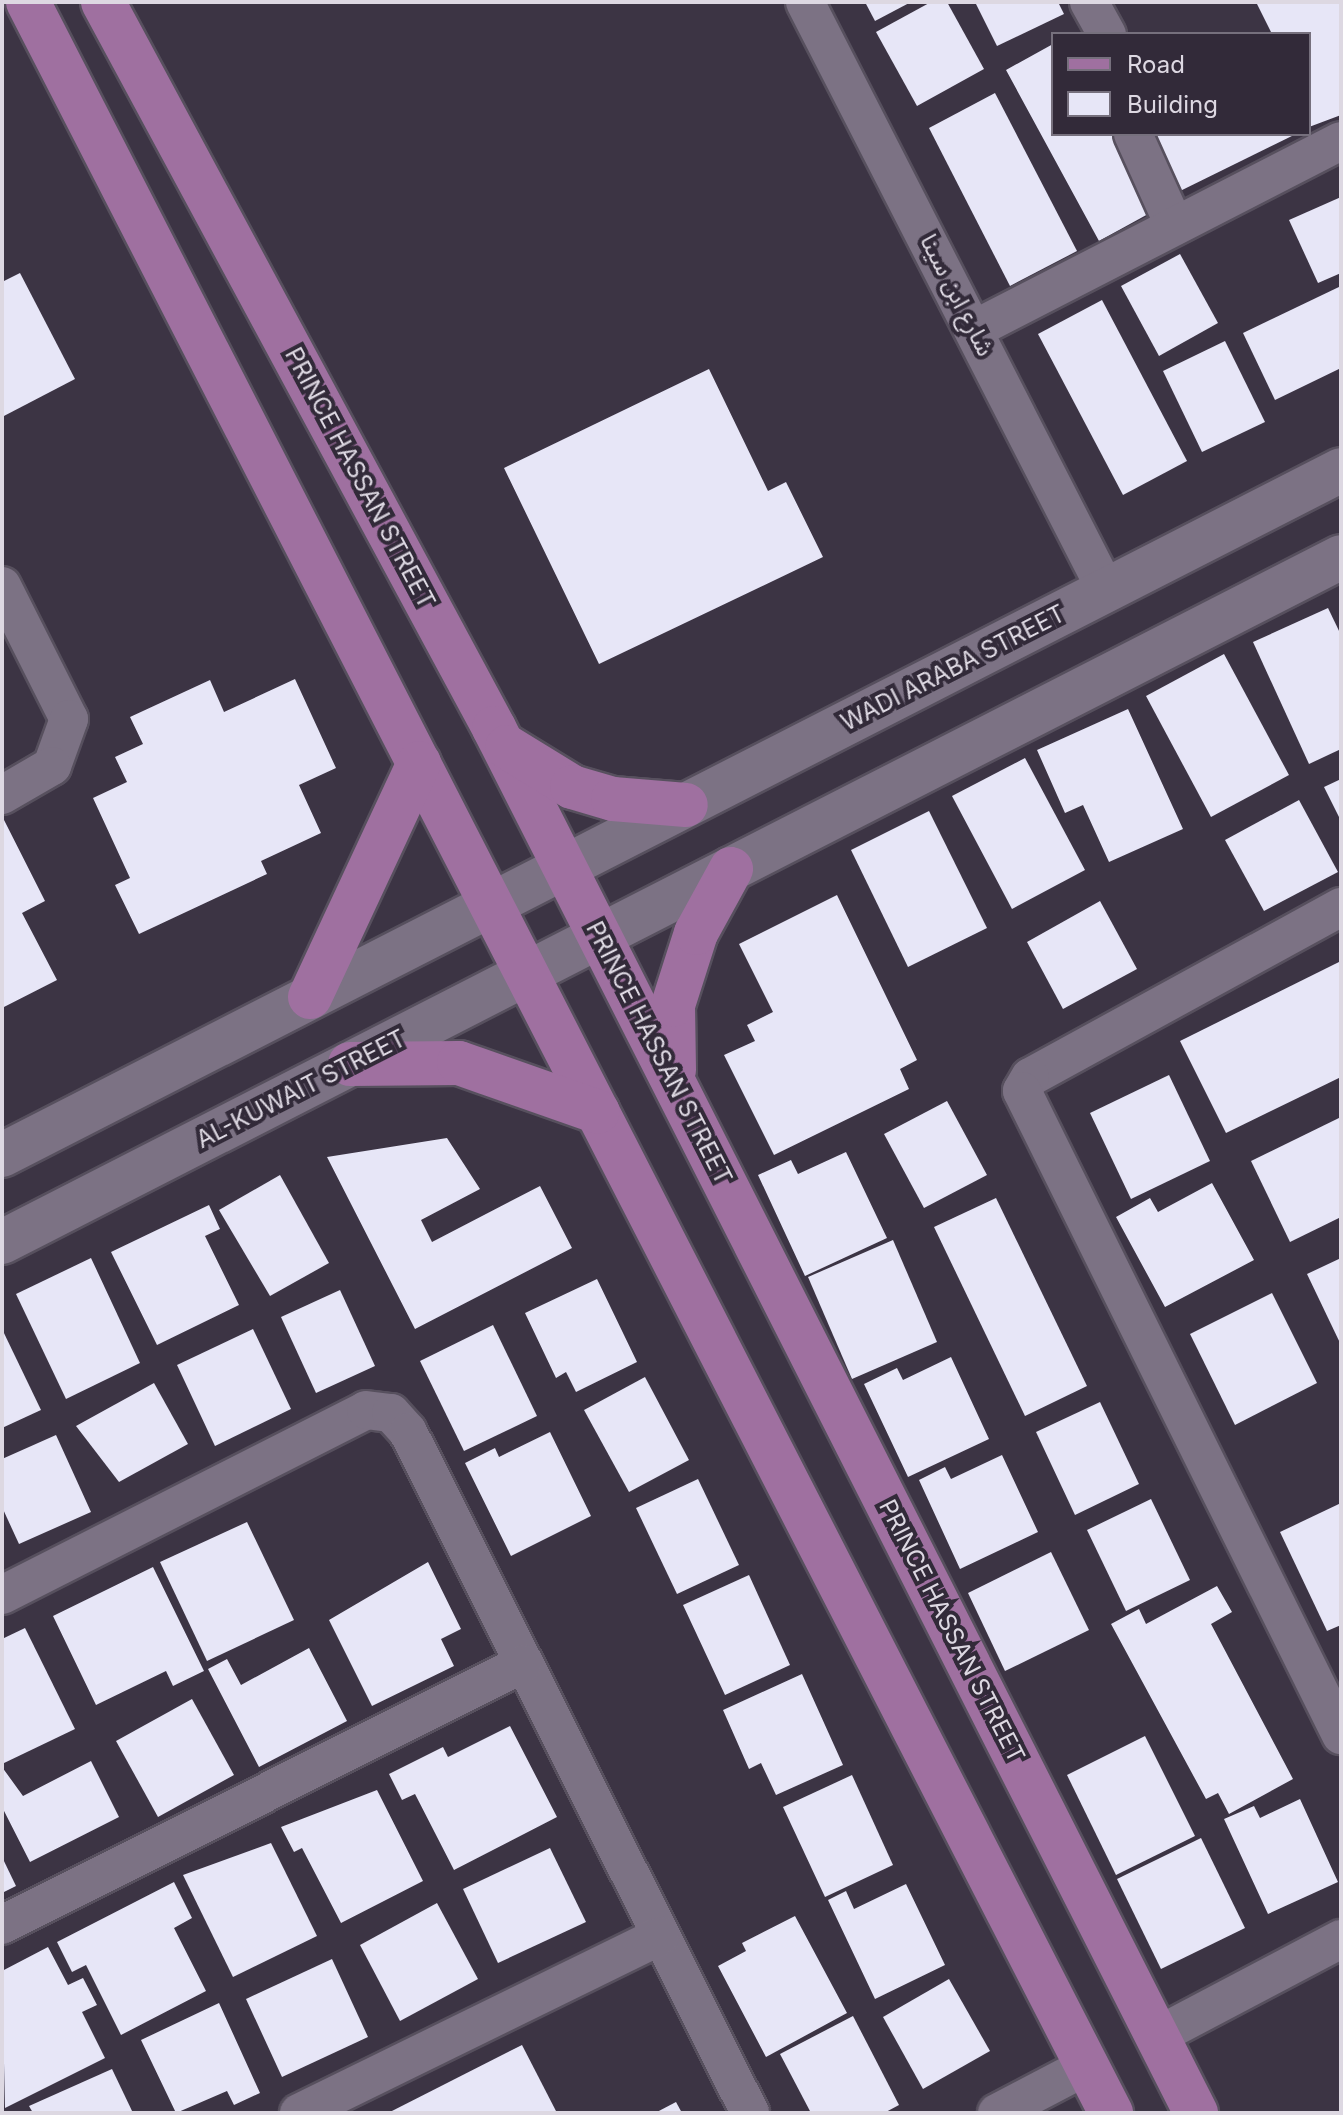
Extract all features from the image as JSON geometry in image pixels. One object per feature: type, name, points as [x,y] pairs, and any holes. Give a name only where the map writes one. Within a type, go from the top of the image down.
[{"type":"main road","points":[[28,2],[1111,2113]]},
{"type":"main road","name":"PRINCE HASSAN STREET","points":[[103,2],[494,728],[1196,2113]]},
{"type":"main road","name":"WADI ARABA STREET","points":[[565,866],[1341,470]]},
{"type":"main road","points":[[600,936],[1341,557]]},
{"type":"main road","points":[[494,728],[512,755],[572,787],[613,799],[686,805]]},
{"type":"main road","points":[[310,997],[419,763]]},
{"type":"main road","points":[[2,1155],[565,866]]},
{"type":"main road","points":[[675,1085],[668,1029],[673,1005],[696,933],[731,869]]},
{"type":"main road","name":"AL-KUWAIT STREET","points":[[2,1242],[600,936]]},
{"type":"main road","points":[[350,1064],[459,1063],[598,1112]]},
{"type":"street","name":"شارع ابن سينا","points":[[805,2],[1106,590]]},
{"type":"street","points":[[1089,2],[1106,32]]},
{"type":"street","points":[[1134,136],[1174,225]]},
{"type":"street","points":[[975,329],[1341,141]]},
{"type":"street","points":[[2,586],[69,719],[52,766],[2,795]]},
{"type":"street","points":[[1341,907],[1030,1077],[1022,1091],[1341,1735]]},
{"type":"street","points":[[2,1595],[366,1410],[391,1413],[408,1432],[750,2113]]},
{"type":"street","points":[[2,1925],[522,1664]]},
{"type":"street","points":[[299,2113],[660,1936]]},
{"type":"street","points":[[1157,2036],[1341,1939]]},
{"type":"street","points":[[997,2113],[1087,2066]]},
{"type":"building","points":[[865,2],[911,2],[875,21]]},
{"type":"building","points":[[931,2],[947,2],[984,69],[917,106],[876,32]]},
{"type":"building","points":[[975,2],[1058,2],[1064,14],[997,46]]},
{"type":"building","points":[[1256,2],[1341,2],[1341,115],[1311,126],[1311,32],[1271,32]]},
{"type":"building","points":[[1051,45],[1051,136],[1119,136],[1159,208],[1099,241],[1006,70]]},
{"type":"building","points":[[995,93],[1077,251],[1010,286],[929,128]]},
{"type":"building","points":[[1142,136],[1292,136],[1172,195]]},
{"type":"building","points":[[1341,197],[1341,273],[1318,283],[1289,220]]},
{"type":"building","points":[[1180,254],[1218,323],[1159,356],[1121,286]]},
{"type":"building","points":[[20,273],[75,379],[2,417],[2,282]]},
{"type":"building","points":[[1341,286],[1341,368],[1275,400],[1243,333]]},
{"type":"building","points":[[1102,300],[1187,461],[1123,495],[1038,334]]},
{"type":"building","points":[[1225,341],[1265,422],[1202,452],[1163,371]]},
{"type":"building","points":[[709,369],[768,491],[786,482],[823,557],[599,664],[504,468]]},
{"type":"building","points":[[1328,608],[1341,635],[1341,749],[1309,764],[1253,642]]},
{"type":"building","points":[[1224,654],[1289,775],[1211,817],[1146,696]]},
{"type":"building","points":[[295,679],[336,768],[299,785],[321,833],[261,861],[267,874],[139,934],[115,885],[130,878],[93,798],[127,782],[115,757],[143,744],[130,717],[210,680],[224,712]]},
{"type":"building","points":[[1128,709],[1183,829],[1109,862],[1083,805],[1065,813],[1037,750]]},
{"type":"building","points":[[1025,758],[1085,870],[1012,909],[952,796]]},
{"type":"building","points":[[1341,779],[1341,821],[1324,787]]},
{"type":"building","points":[[1299,800],[1338,872],[1264,911],[1225,840]]},
{"type":"building","points":[[929,811],[987,928],[908,967],[851,850]]},
{"type":"building","points":[[2,816],[45,901],[22,913],[57,980],[2,1008]]},
{"type":"building","points":[[837,895],[917,1060],[900,1069],[909,1089],[774,1155],[724,1055],[755,1041],[747,1025],[773,1012],[739,944]]},
{"type":"building","points":[[1100,901],[1137,969],[1063,1009],[1027,942]]},
{"type":"building","points":[[1341,961],[1341,1077],[1226,1133],[1180,1041]]},
{"type":"building","points":[[1169,1075],[1210,1161],[1131,1199],[1090,1113]]},
{"type":"building","points":[[947,1101],[987,1175],[924,1208],[884,1134]]},
{"type":"building","points":[[1341,1117],[1341,1217],[1290,1242],[1251,1161]]},
{"type":"building","points":[[447,1138],[480,1189],[421,1220],[432,1242],[540,1186],[572,1248],[415,1329],[327,1157]]},
{"type":"building","points":[[846,1152],[887,1238],[805,1276],[758,1175],[791,1160],[798,1174]]},
{"type":"building","points":[[280,1175],[329,1263],[270,1296],[219,1210]]},
{"type":"building","points":[[1212,1183],[1254,1260],[1165,1307],[1116,1217],[1150,1198],[1158,1212]]},
{"type":"building","points":[[996,1198],[1087,1386],[1025,1416],[934,1227]]},
{"type":"building","points":[[209,1205],[220,1229],[205,1236],[239,1305],[157,1345],[111,1252]]},
{"type":"building","points":[[893,1240],[937,1342],[852,1379],[808,1277]]},
{"type":"building","points":[[91,1258],[140,1363],[66,1399],[16,1294]]},
{"type":"building","points":[[1341,1258],[1341,1345],[1307,1274]]},
{"type":"building","points":[[597,1279],[637,1362],[576,1392],[566,1372],[556,1378],[525,1313]]},
{"type":"building","points":[[340,1290],[375,1366],[316,1393],[281,1317]]},
{"type":"building","points":[[1272,1293],[1317,1383],[1235,1425],[1190,1334]]},
{"type":"building","points":[[493,1325],[537,1416],[464,1451],[420,1361]]},
{"type":"building","points":[[2,1329],[41,1410],[2,1428]]},
{"type":"building","points":[[253,1329],[291,1409],[215,1446],[177,1365]]},
{"type":"building","points":[[951,1357],[989,1439],[908,1477],[864,1384],[897,1368],[903,1380]]},
{"type":"building","points":[[645,1377],[689,1460],[629,1492],[584,1410]]},
{"type":"building","points":[[154,1383],[188,1444],[119,1482],[76,1426]]},
{"type":"building","points":[[1100,1402],[1139,1484],[1075,1515],[1036,1432]]},
{"type":"building","points":[[550,1432],[591,1516],[511,1556],[465,1463],[495,1448],[499,1457]]},
{"type":"building","points":[[56,1435],[91,1512],[19,1544],[2,1507],[2,1459]]},
{"type":"building","points":[[1002,1455],[1038,1532],[960,1569],[919,1480],[945,1467],[951,1479]]},
{"type":"building","points":[[698,1479],[739,1565],[677,1594],[636,1508]]},
{"type":"building","points":[[1151,1499],[1190,1580],[1126,1611],[1087,1530]]},
{"type":"building","points":[[1341,1503],[1341,1625],[1327,1631],[1280,1532]]},
{"type":"building","points":[[247,1522],[294,1620],[207,1661],[160,1562]]},
{"type":"building","points":[[1051,1552],[1089,1630],[1005,1671],[968,1593]]},
{"type":"building","points":[[428,1562],[461,1629],[441,1639],[454,1666],[372,1706],[329,1620]]},
{"type":"building","points":[[153,1567],[204,1671],[173,1686],[166,1671],[96,1705],[53,1616]]},
{"type":"building","points":[[749,1575],[790,1665],[725,1695],[683,1605]]},
{"type":"building","points":[[1217,1586],[1232,1612],[1211,1624],[1293,1779],[1229,1814],[1218,1793],[1206,1799],[1111,1624],[1139,1609],[1146,1624]]},
{"type":"building","points":[[25,1628],[75,1729],[2,1764],[2,1639]]},
{"type":"building","points":[[309,1648],[347,1721],[259,1767],[208,1669],[227,1659],[241,1685]]},
{"type":"building","points":[[802,1674],[843,1765],[776,1795],[761,1763],[749,1769],[723,1710]]},
{"type":"building","points":[[192,1699],[234,1775],[158,1817],[116,1741]]},
{"type":"building","points":[[510,1726],[557,1817],[454,1870],[415,1794],[402,1800],[389,1774],[443,1747],[448,1757]]},
{"type":"building","points":[[1145,1736],[1195,1836],[1116,1875],[1067,1775]]},
{"type":"building","points":[[91,1761],[119,1817],[30,1862],[2,1807],[2,1767],[23,1796]]},
{"type":"building","points":[[852,1775],[893,1865],[825,1897],[783,1807]]},
{"type":"building","points":[[377,1790],[423,1881],[341,1923],[302,1848],[294,1852],[281,1827]]},
{"type":"building","points":[[1300,1799],[1338,1882],[1268,1914],[1224,1819],[1254,1806],[1260,1818]]},
{"type":"building","points":[[1201,1838],[1245,1928],[1161,1969],[1117,1879]]},
{"type":"building","points":[[271,1843],[317,1936],[233,1977],[183,1875]]},
{"type":"building","points":[[550,1848],[586,1922],[498,1963],[463,1889]]},
{"type":"building","points":[[2,1857],[16,1886],[2,1893]]},
{"type":"building","points":[[174,1882],[192,1918],[174,1928],[206,1991],[121,2035],[86,1965],[72,1972],[57,1942]]},
{"type":"building","points":[[906,1884],[945,1965],[875,1999],[828,1900],[846,1891],[854,1909]]},
{"type":"building","points":[[437,1903],[478,1979],[400,2021],[360,1945]]},
{"type":"building","points":[[795,1916],[847,2013],[766,2057],[718,1966],[746,1951],[742,1943]]},
{"type":"building","points":[[48,1947],[68,1985],[83,1978],[97,2005],[82,2012],[105,2058],[5,2108],[2,1971]]},
{"type":"building","points":[[332,1959],[368,2037],[282,2077],[246,1999]]},
{"type":"building","points":[[949,1979],[990,2051],[923,2089],[883,2017]]},
{"type":"building","points":[[219,2003],[260,2093],[234,2105],[227,2091],[176,2113],[141,2040]]},
{"type":"building","points":[[853,2016],[899,2105],[884,2113],[811,2113],[780,2054]]},
{"type":"building","points":[[522,2045],[557,2113],[388,2113]]},
{"type":"building","points":[[112,2069],[133,2113],[33,2113],[29,2106]]},
{"type":"building","points":[[676,2102],[682,2113],[655,2113]]}]
